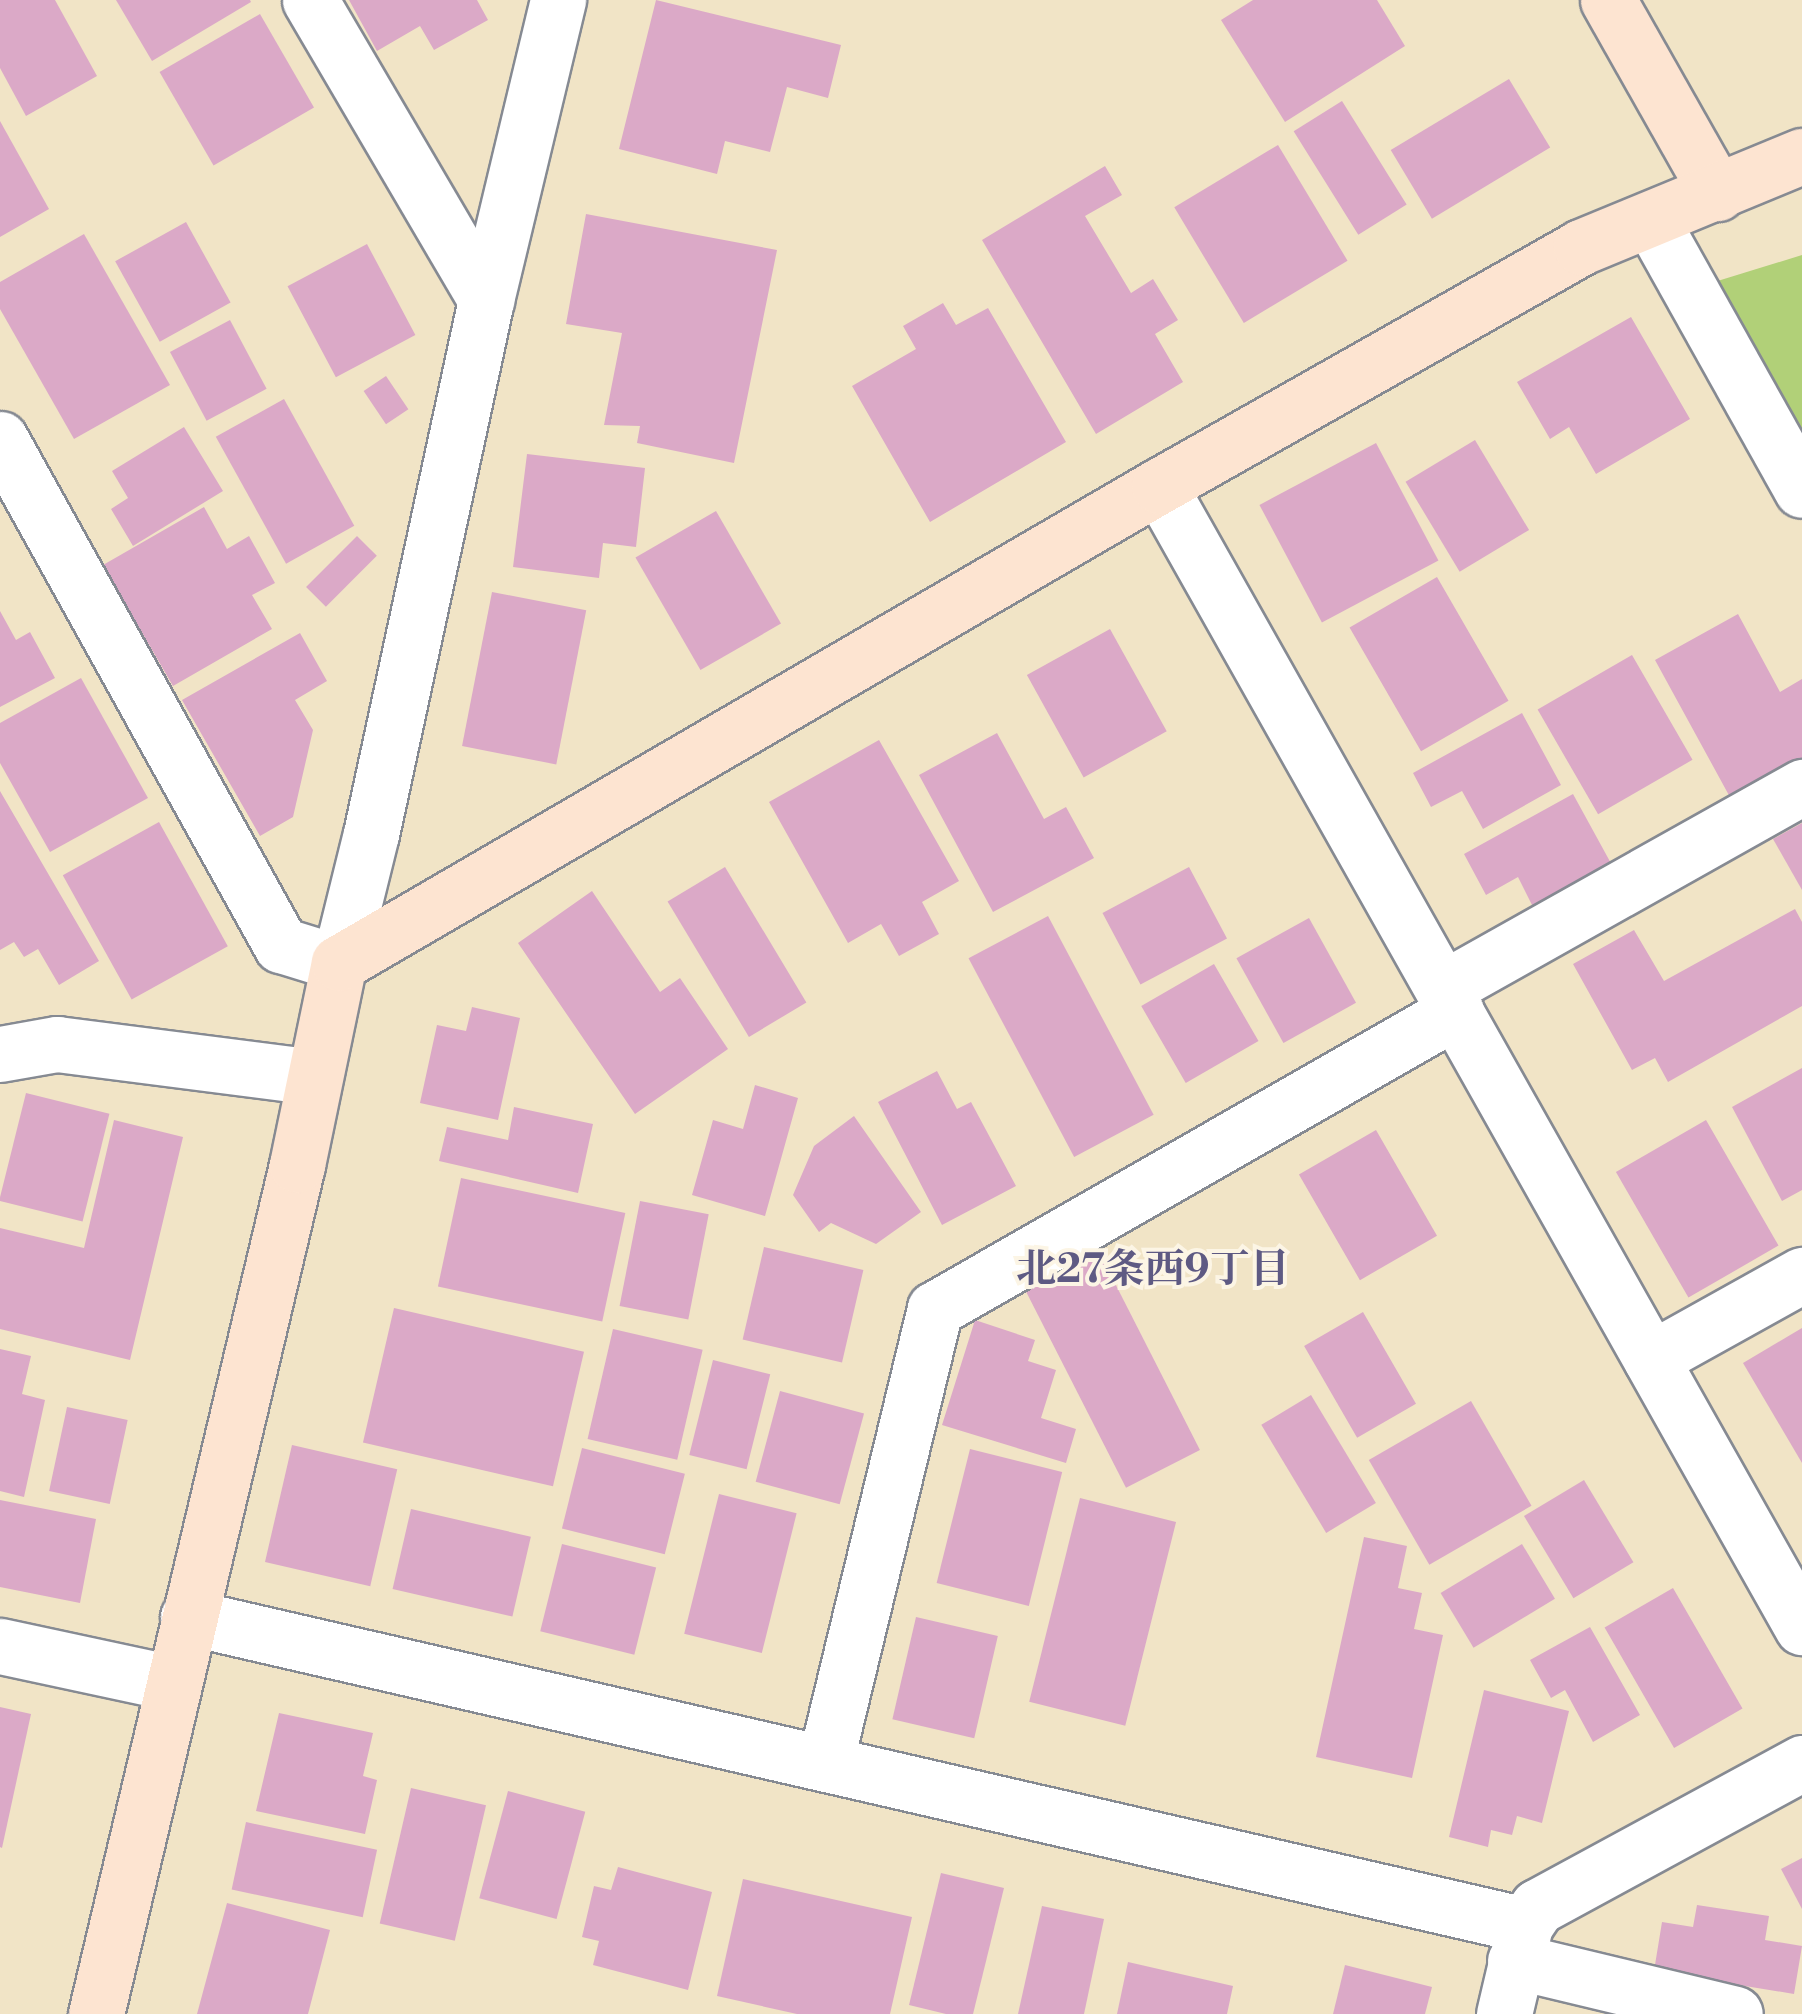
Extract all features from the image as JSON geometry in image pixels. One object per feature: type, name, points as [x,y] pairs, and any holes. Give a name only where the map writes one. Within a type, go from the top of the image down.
[{"type":"street","points":[[310,0],[486,300]]},
{"type":"street","points":[[96,2014],[297,1166],[313,1077],[486,300],[558,0]]},
{"type":"street","points":[[1608,0],[1717,193]]},
{"type":"street","points":[[0,439],[281,945],[339,964],[456,892],[1159,486],[1581,247],[1802,156]]},
{"type":"street","points":[[1651,220],[1802,490]]},
{"type":"street","points":[[1159,486],[1802,1626]]},
{"type":"street","points":[[825,1764],[935,1310],[1802,788]]},
{"type":"street","points":[[0,1054],[58,1044],[313,1077]]},
{"type":"street","points":[[1651,1359],[1802,1275]]},
{"type":"street","points":[[188,1617],[825,1764],[1520,1943],[1735,2014]]},
{"type":"street","points":[[0,1646],[172,1684]]},
{"type":"street","points":[[1504,2014],[1520,1943],[1537,1907],[1802,1762]]},
{"type":"green space","points":[[1802,255],[1802,449],[1711,283]]},
{"type":"building","points":[[0,0],[55,0],[97,76],[26,116],[0,68]]},
{"type":"building","points":[[116,0],[250,0],[251,2],[152,61]]},
{"type":"building","points":[[349,0],[477,0],[488,20],[434,50],[420,26],[377,51]]},
{"type":"building","points":[[656,0],[841,45],[828,98],[787,87],[770,152],[725,141],[717,174],[619,149]]},
{"type":"building","points":[[1253,0],[1377,0],[1405,46],[1285,122],[1221,20]]},
{"type":"building","points":[[260,14],[314,108],[214,166],[160,72]]},
{"type":"building","points":[[1509,79],[1550,148],[1432,219],[1391,150]]},
{"type":"building","points":[[1342,101],[1407,204],[1358,235],[1294,131]]},
{"type":"building","points":[[0,121],[49,209],[0,237]]},
{"type":"building","points":[[1278,145],[1348,261],[1244,323],[1174,207]]},
{"type":"building","points":[[1105,166],[1122,195],[1085,216],[1131,293],[1153,279],[1178,320],[1155,334],[1183,382],[1096,434],[982,240]]},
{"type":"building","points":[[586,214],[777,250],[734,463],[637,443],[640,426],[604,425],[622,333],[566,324]]},
{"type":"building","points":[[186,222],[231,302],[160,342],[115,261]]},
{"type":"building","points":[[84,234],[170,385],[74,439],[0,309],[0,282]]},
{"type":"building","points":[[367,244],[415,335],[336,377],[288,286]]},
{"type":"building","points":[[943,303],[956,325],[988,308],[1066,442],[930,522],[852,386],[916,349],[903,326]]},
{"type":"building","points":[[1631,317],[1690,419],[1596,474],[1569,427],[1550,439],[1517,382]]},
{"type":"building","points":[[230,320],[267,389],[207,421],[170,352]]},
{"type":"building","points":[[386,376],[408,409],[386,424],[364,391]]},
{"type":"building","points":[[284,399],[354,526],[286,564],[216,437]]},
{"type":"building","points":[[184,427],[223,491],[133,546],[111,509],[128,498],[112,471]]},
{"type":"building","points":[[1475,440],[1529,530],[1460,572],[1406,482]]},
{"type":"building","points":[[1376,443],[1438,560],[1322,622],[1259,505]]},
{"type":"building","points":[[527,454],[645,468],[636,547],[603,543],[599,578],[513,567]]},
{"type":"building","points":[[204,507],[227,549],[249,536],[275,583],[252,595],[272,629],[173,686],[103,565]]},
{"type":"building","points":[[716,511],[781,624],[700,670],[635,558]]},
{"type":"building","points":[[357,536],[377,556],[326,607],[306,587]]},
{"type":"building","points":[[1437,577],[1508,701],[1421,751],[1350,628]]},
{"type":"building","points":[[492,592],[586,610],[556,764],[462,746]]},
{"type":"building","points":[[0,611],[16,640],[30,632],[55,678],[0,707]]},
{"type":"building","points":[[1738,614],[1780,692],[1802,679],[1802,760],[1731,799],[1655,660]]},
{"type":"building","points":[[1110,629],[1167,731],[1084,777],[1027,675]]},
{"type":"building","points":[[300,633],[327,681],[295,700],[313,730],[293,817],[260,836],[182,700]]},
{"type":"building","points":[[1632,655],[1692,760],[1598,814],[1538,710]]},
{"type":"building","points":[[81,678],[148,798],[50,852],[0,763],[0,723]]},
{"type":"building","points":[[1522,713],[1561,785],[1483,829],[1462,791],[1431,807],[1413,773]]},
{"type":"building","points":[[997,733],[1044,819],[1066,807],[1094,858],[993,912],[919,775]]},
{"type":"building","points":[[879,740],[959,881],[922,902],[939,934],[899,956],[881,924],[848,943],[769,802]]},
{"type":"building","points":[[0,791],[99,961],[59,985],[38,949],[24,957],[14,942],[0,950]]},
{"type":"building","points":[[1573,794],[1613,867],[1534,909],[1518,877],[1486,895],[1464,854]]},
{"type":"building","points":[[159,822],[228,946],[132,1000],[63,875]]},
{"type":"building","points":[[1802,823],[1802,890],[1773,839]]},
{"type":"building","points":[[725,867],[806,1002],[749,1037],[668,902]]},
{"type":"building","points":[[1189,867],[1227,939],[1140,985],[1102,913]]},
{"type":"building","points":[[592,891],[660,992],[680,978],[728,1049],[635,1114],[518,943]]},
{"type":"building","points":[[1795,909],[1802,922],[1802,1006],[1668,1082],[1655,1058],[1632,1070],[1573,964],[1634,930],[1664,981]]},
{"type":"building","points":[[1048,916],[1154,1115],[1074,1157],[969,958]]},
{"type":"building","points":[[1309,918],[1356,1003],[1283,1043],[1236,958]]},
{"type":"building","points":[[1214,964],[1258,1041],[1186,1083],[1141,1006]]},
{"type":"building","points":[[472,1007],[520,1018],[498,1120],[420,1103],[437,1025],[466,1031]]},
{"type":"building","points":[[1802,1068],[1802,1190],[1782,1201],[1732,1107]]},
{"type":"building","points":[[937,1071],[957,1109],[971,1102],[1016,1186],[942,1225],[878,1102]]},
{"type":"building","points":[[755,1085],[798,1098],[765,1216],[692,1195],[713,1120],[743,1129]]},
{"type":"building","points":[[26,1093],[109,1114],[83,1222],[0,1201]]},
{"type":"building","points":[[514,1107],[593,1124],[578,1193],[439,1161],[447,1127],[508,1140]]},
{"type":"building","points":[[854,1116],[921,1212],[876,1244],[831,1223],[819,1232],[793,1195],[814,1146]]},
{"type":"building","points":[[114,1120],[183,1137],[130,1360],[0,1329],[0,1228],[84,1248]]},
{"type":"building","points":[[1706,1120],[1778,1246],[1688,1298],[1616,1172]]},
{"type":"building","points":[[1376,1130],[1437,1236],[1360,1280],[1299,1174]]},
{"type":"building","points":[[461,1178],[625,1213],[602,1322],[438,1287]]},
{"type":"building","points":[[640,1201],[709,1214],[688,1319],[620,1306]]},
{"type":"building","points":[[1096,1246],[1200,1450],[1126,1488],[1022,1284]]},
{"type":"building","points":[[764,1247],[863,1270],[842,1363],[743,1340]]},
{"type":"building","points":[[394,1308],[584,1352],[553,1486],[363,1442]]},
{"type":"building","points":[[1363,1312],[1416,1404],[1357,1438],[1304,1346]]},
{"type":"building","points":[[975,1320],[1035,1340],[1028,1361],[1056,1370],[1041,1418],[1076,1429],[1066,1463],[942,1425]]},
{"type":"building","points":[[1802,1328],[1802,1463],[1743,1363]]},
{"type":"building","points":[[613,1329],[703,1350],[677,1460],[588,1439]]},
{"type":"building","points":[[0,1349],[31,1356],[22,1394],[45,1400],[24,1497],[0,1491]]},
{"type":"building","points":[[713,1360],[770,1374],[747,1469],[689,1455]]},
{"type":"building","points":[[780,1391],[864,1414],[840,1504],[756,1482]]},
{"type":"building","points":[[1311,1395],[1376,1503],[1326,1533],[1261,1425]]},
{"type":"building","points":[[1471,1401],[1532,1506],[1429,1565],[1369,1460]]},
{"type":"building","points":[[67,1407],[128,1420],[110,1504],[49,1491]]},
{"type":"building","points":[[292,1445],[397,1469],[370,1586],[265,1562]]},
{"type":"building","points":[[582,1448],[685,1474],[665,1554],[562,1529]]},
{"type":"building","points":[[970,1449],[1062,1472],[1029,1606],[937,1583]]},
{"type":"building","points":[[1584,1480],[1633,1562],[1573,1598],[1524,1516]]},
{"type":"building","points":[[719,1494],[797,1513],[762,1653],[684,1634]]},
{"type":"building","points":[[1080,1498],[1176,1522],[1125,1726],[1029,1702]]},
{"type":"building","points":[[0,1500],[96,1519],[80,1603],[0,1587]]},
{"type":"building","points":[[411,1509],[531,1537],[512,1617],[393,1589]]},
{"type":"building","points":[[1364,1537],[1407,1546],[1398,1588],[1422,1593],[1414,1629],[1443,1635],[1412,1778],[1316,1757]]},
{"type":"building","points":[[562,1544],[656,1567],[634,1655],[540,1631]]},
{"type":"building","points":[[1522,1544],[1555,1599],[1474,1648],[1441,1593]]},
{"type":"building","points":[[1673,1588],[1742,1708],[1674,1748],[1605,1627]]},
{"type":"building","points":[[916,1617],[998,1636],[974,1738],[892,1719]]},
{"type":"building","points":[[1590,1627],[1640,1715],[1593,1742],[1565,1690],[1551,1698],[1530,1660]]},
{"type":"building","points":[[1484,1690],[1569,1711],[1542,1823],[1517,1816],[1512,1835],[1491,1830],[1488,1847],[1449,1837]]},
{"type":"building","points":[[0,1707],[31,1714],[2,1848],[0,1847]]},
{"type":"building","points":[[279,1713],[373,1733],[363,1776],[377,1780],[365,1834],[256,1811]]},
{"type":"building","points":[[411,1788],[486,1805],[455,1941],[380,1923]]},
{"type":"building","points":[[508,1791],[585,1812],[557,1919],[479,1898]]},
{"type":"building","points":[[246,1822],[377,1850],[363,1917],[232,1889]]},
{"type":"building","points":[[1802,1858],[1802,1909],[1781,1869]]},
{"type":"building","points":[[618,1867],[712,1892],[688,1990],[593,1965],[599,1941],[582,1937],[594,1886],[611,1890]]},
{"type":"building","points":[[941,1873],[1004,1888],[973,2014],[946,2014],[909,2005]]},
{"type":"building","points":[[743,1879],[912,1917],[890,2014],[797,2014],[717,1996]]},
{"type":"building","points":[[227,1903],[330,1930],[308,2014],[197,2014]]},
{"type":"building","points":[[1697,1905],[1769,1916],[1765,1940],[1802,1946],[1794,1994],[1654,1971],[1662,1922],[1693,1927]]},
{"type":"building","points":[[1042,1906],[1104,1919],[1084,2014],[1018,2014]]},
{"type":"building","points":[[1128,1962],[1233,1986],[1227,2014],[1117,2014]]},
{"type":"building","points":[[1345,1965],[1432,1987],[1425,2014],[1333,2014]]},
{"type":"district","name":"北27条西9丁目","points":[[1153,1270]]}]
